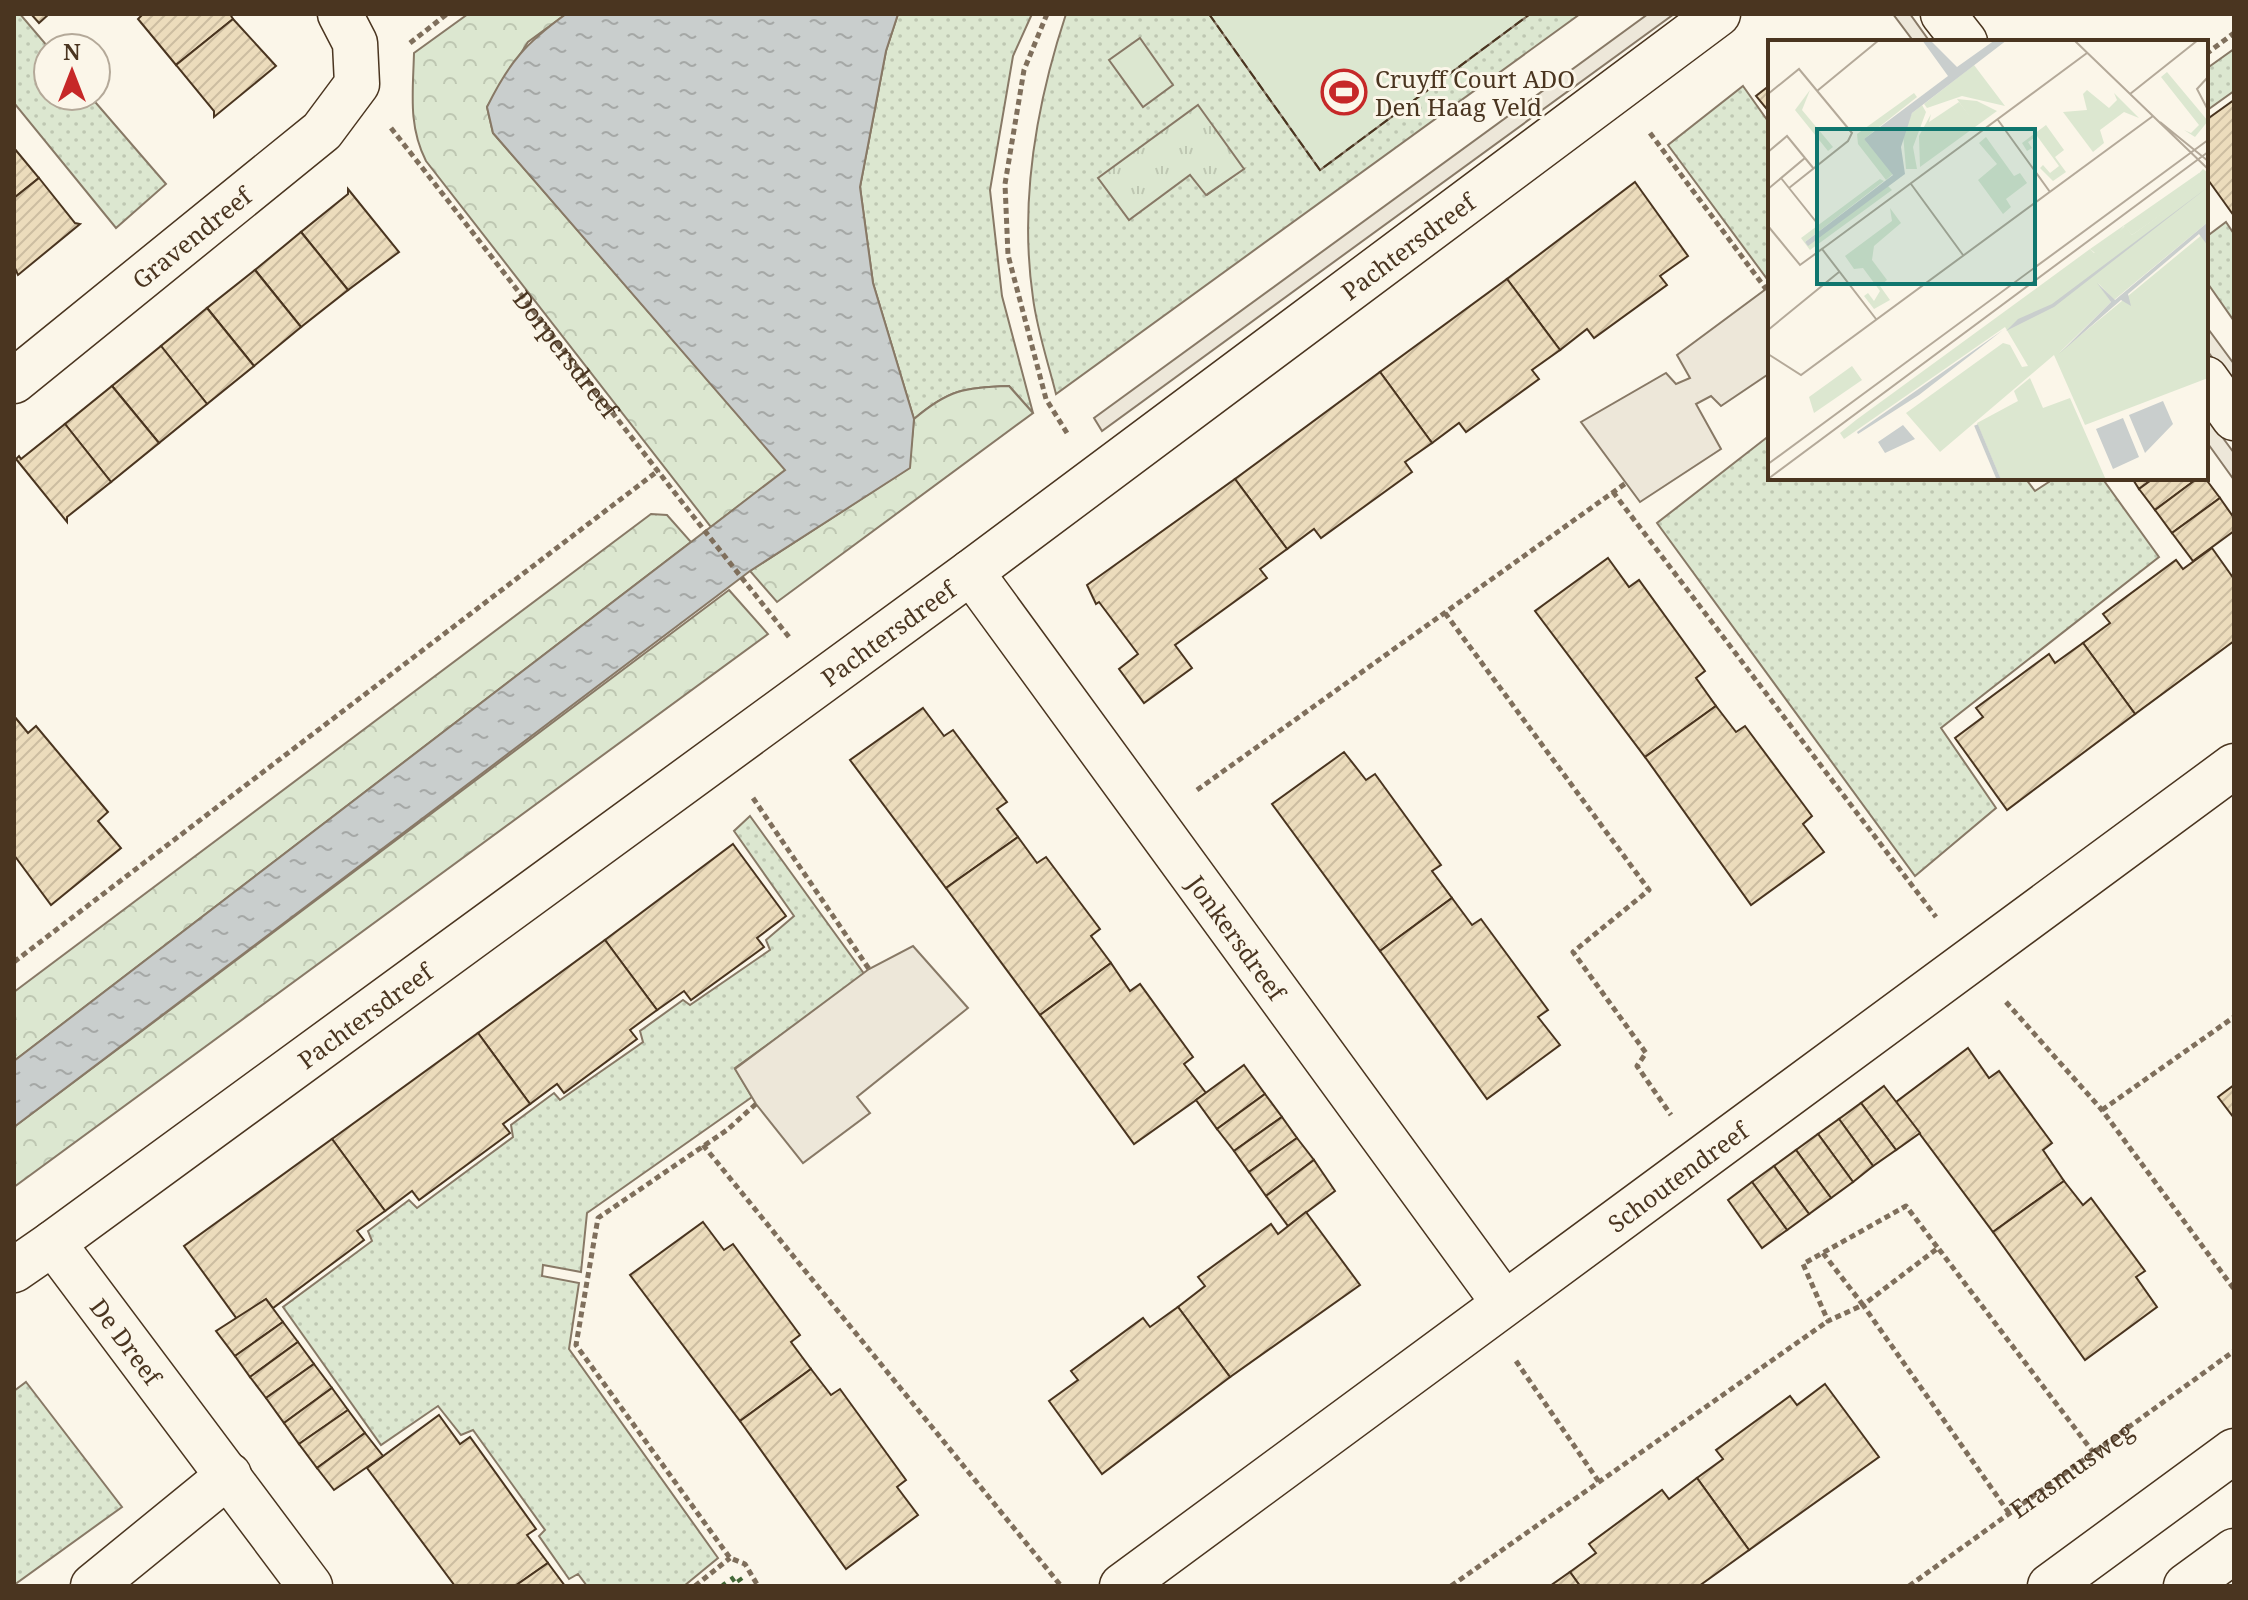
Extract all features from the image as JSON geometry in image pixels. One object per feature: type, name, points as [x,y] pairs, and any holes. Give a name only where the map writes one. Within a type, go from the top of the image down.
[{"type":"street","points":[[340,14],[355,43],[357,84]]},
{"type":"street","name":"Pachtersdreef","points":[[53,1243],[971,572],[1718,14]]},
{"type":"street","points":[[1943,14],[1963,40]]},
{"type":"street","name":"Gravendreef","points":[[14,381],[322,131],[357,84]]},
{"type":"street","points":[[2208,382],[2234,418]]},
{"type":"street","name":"Jonkersdreef","points":[[971,572],[1153,822],[1495,1309]]},
{"type":"street","name":"Schoutendreef","points":[[1122,1586],[2234,766]]},
{"type":"street","points":[[14,1270],[53,1243]]},
{"type":"street","name":"De Dreef","points":[[53,1243],[310,1586]]},
{"type":"street","points":[[2050,1586],[2234,1451]]},
{"type":"street","points":[[93,1586],[229,1475]]},
{"type":"street","points":[[2186,1586],[2234,1551]]},
{"type":"path","points":[[1047,14],[1024,70],[1005,184],[1008,255],[1046,399],[1095,479]]},
{"type":"path","points":[[2208,52],[2234,33]]},
{"type":"path","name":"Dorpersdreef","points":[[357,84],[659,470],[698,525],[823,679]]},
{"type":"path","points":[[1617,89],[1766,289]]},
{"type":"path","points":[[14,962],[659,470]]},
{"type":"path","points":[[1153,822],[1626,483]]},
{"type":"path","points":[[1613,492],[1969,961],[2102,1110],[2234,1289]]},
{"type":"path","points":[[1445,613],[1649,890],[1573,952],[1646,1053],[1637,1066],[1701,1157]]},
{"type":"path","points":[[724,754],[869,969]]},
{"type":"path","points":[[2102,1110],[2234,1017]]},
{"type":"path","points":[[756,1104],[598,1218],[576,1345],[730,1558],[745,1564],[758,1586]]},
{"type":"path","points":[[703,1145],[1061,1586]]},
{"type":"path","points":[[1828,1321],[1803,1264],[1906,1206],[2093,1452]]},
{"type":"path","points":[[1451,1586],[1828,1321],[1863,1305],[1938,1248]]},
{"type":"path","points":[[1823,1253],[2009,1513]]},
{"type":"path","points":[[1495,1309],[1599,1482]]},
{"type":"path","name":"Erasmusweg","points":[[1909,1586],[2234,1351]]},
{"type":"path","points":[[695,1586],[730,1558]]},
{"type":"green space","points":[[14,14],[20,14],[35,32],[32,32],[32,112],[104,112],[166,184],[116,228],[14,103]]},
{"type":"green space","points":[[468,14],[566,14],[528,42],[487,107],[493,133],[786,470],[711,527],[426,161],[414,122],[414,53]]},
{"type":"green space","points":[[898,14],[1032,14],[1013,56],[990,190],[1002,296],[1033,413],[1009,386],[958,392],[937,402],[914,419],[873,283],[860,187],[886,51]]},
{"type":"green space","points":[[1066,14],[1209,14],[1320,170],[1530,14],[1580,14],[1056,394],[1035,310],[1028,226],[1033,154],[1055,48]],"holes":[[[1243,169],[1207,195],[1191,175]]]},
{"type":"green space","name":"Cruyff Court ADO Den Haag Veld","points":[[1209,14],[1530,14],[1320,170]]},
{"type":"green space","points":[[1140,38],[1173,85],[1143,107],[1109,60]]},
{"type":"green space","points":[[2234,49],[2234,91],[2208,110],[2208,68]]},
{"type":"green space","points":[[1743,86],[1768,121],[1768,280],[1668,145]]},
{"type":"green space","points":[[1198,105],[1244,169],[1206,195],[1190,175],[1129,220],[1098,178]]},
{"type":"green space","points":[[2226,222],[2234,234],[2234,321],[2208,284],[2208,236]]},
{"type":"green space","points":[[1009,386],[1033,413],[777,602],[750,571],[909,468],[914,419],[926,409],[958,392]]},
{"type":"green space","points":[[1768,437],[1768,480],[2027,480],[2035,491],[2052,480],[2103,480],[2159,557],[1941,728],[1996,808],[1915,876],[1657,523]]},
{"type":"green space","points":[[651,514],[667,515],[691,542],[14,1061],[14,992]]},
{"type":"green space","points":[[729,590],[768,634],[14,1187],[14,1127]]},
{"type":"green space","points":[[750,816],[865,975],[735,1068],[752,1097],[587,1213],[581,1272],[543,1265],[542,1276],[579,1283],[569,1349],[718,1558],[684,1586],[587,1586],[578,1574],[569,1579],[539,1536],[545,1530],[473,1430],[461,1435],[438,1406],[381,1445],[283,1307],[372,1241],[368,1231],[409,1200],[417,1208],[513,1137],[511,1125],[554,1093],[560,1100],[643,1042],[640,1031],[683,1000],[690,1005],[770,950],[766,940],[794,916],[734,831]]},
{"type":"green space","points":[[26,1382],[122,1507],[14,1585],[14,1391]]},
{"type":"shaded area","points":[[1648,14],[1674,14],[1102,431],[1094,418]]},
{"type":"shaded area","points":[[1893,14],[1910,14],[1929,40],[1912,40]]},
{"type":"shaded area","points":[[1768,289],[1768,374],[1721,406],[1711,396],[1696,404],[1721,449],[1640,502],[1581,422],[1666,373],[1676,384],[1690,378],[1677,355]]},
{"type":"shaded area","points":[[2208,329],[2234,364],[2234,387],[2208,352]]},
{"type":"shaded area","points":[[2208,418],[2234,453],[2234,480],[2208,444]]},
{"type":"shaded area","points":[[913,946],[968,1008],[857,1097],[870,1113],[803,1163],[756,1104],[735,1069],[869,969]]},
{"type":"water","points":[[566,14],[898,14],[886,51],[860,187],[873,283],[914,419],[910,468],[750,571],[14,1127],[14,1061],[785,470],[493,133],[487,107],[503,78],[529,44]]},
{"type":"building","points":[[31,14],[49,14],[39,23]]},
{"type":"building","points":[[143,14],[230,14],[233,19],[176,65],[138,19]]},
{"type":"building","points":[[233,19],[276,66],[214,117],[214,111],[176,65]]},
{"type":"building","points":[[1768,87],[1768,111],[1756,96]]},
{"type":"building","points":[[2234,100],[2234,216],[2208,180],[2208,119]]},
{"type":"building","points":[[14,148],[39,178],[14,198]]},
{"type":"building","points":[[39,178],[75,223],[80,224],[18,275],[14,266],[14,198]]},
{"type":"building","points":[[1635,182],[1688,256],[1660,276],[1667,285],[1594,338],[1587,329],[1560,350],[1507,279]]},
{"type":"building","points":[[348,189],[399,252],[348,290],[301,232],[348,194]]},
{"type":"building","points":[[301,232],[348,290],[301,327],[255,270]]},
{"type":"building","points":[[255,270],[301,327],[254,366],[207,308]]},
{"type":"building","points":[[1507,279],[1560,350],[1532,370],[1539,379],[1466,432],[1459,423],[1432,443],[1380,372]]},
{"type":"building","points":[[207,308],[254,366],[207,404],[161,346]]},
{"type":"building","points":[[161,346],[207,404],[159,443],[112,386]]},
{"type":"building","points":[[1380,372],[1432,443],[1405,462],[1412,472],[1321,538],[1314,529],[1287,549],[1235,479]]},
{"type":"building","points":[[112,386],[159,443],[111,482],[65,424]]},
{"type":"building","points":[[65,424],[111,482],[67,517],[67,522],[16,459],[19,456],[21,459]]},
{"type":"building","points":[[1235,479],[1287,549],[1260,569],[1267,578],[1175,645],[1192,668],[1144,703],[1119,669],[1138,654],[1099,602],[1096,604],[1087,585]]},
{"type":"building","points":[[2133,480],[2151,480],[2139,489]]},
{"type":"building","points":[[2151,480],[2195,480],[2155,510],[2139,489]]},
{"type":"building","points":[[2195,480],[2206,480],[2220,498],[2172,533],[2155,510]]},
{"type":"building","points":[[2220,498],[2234,518],[2234,531],[2193,561],[2172,533]]},
{"type":"building","points":[[2212,548],[2234,579],[2234,641],[2135,714],[2083,643],[2110,623],[2103,614],[2176,560],[2183,569]]},
{"type":"building","points":[[1608,558],[1629,587],[1639,580],[1705,671],[1696,678],[1716,706],[1645,757],[1535,611]]},
{"type":"building","points":[[2083,643],[2135,714],[2007,810],[1955,738],[1983,717],[1976,708],[2049,654],[2055,663]]},
{"type":"building","points":[[1716,706],[1736,732],[1745,726],[1812,816],[1803,824],[1824,852],[1751,905],[1645,757]]},
{"type":"building","points":[[923,708],[944,736],[953,730],[1007,802],[997,809],[1018,837],[946,888],[850,760]]},
{"type":"building","points":[[14,716],[28,733],[36,726],[108,812],[98,821],[121,848],[51,905],[14,855]]},
{"type":"building","points":[[1344,752],[1366,780],[1375,774],[1441,865],[1432,871],[1452,898],[1380,951],[1272,804]]},
{"type":"building","points":[[1018,837],[1037,863],[1046,857],[1100,929],[1091,936],[1111,963],[1040,1015],[946,888]]},
{"type":"building","points":[[733,844],[786,916],[757,938],[764,947],[691,1000],[684,991],[657,1010],[605,940]]},
{"type":"building","points":[[1452,898],[1472,925],[1481,919],[1548,1010],[1538,1017],[1560,1045],[1487,1099],[1380,951]]},
{"type":"building","points":[[605,940],[657,1010],[630,1030],[637,1039],[564,1093],[557,1084],[530,1104],[478,1033]]},
{"type":"building","points":[[1111,963],[1130,991],[1140,984],[1193,1057],[1184,1064],[1206,1093],[1134,1144],[1040,1015]]},
{"type":"building","points":[[478,1033],[530,1104],[503,1124],[510,1133],[419,1200],[412,1191],[385,1211],[332,1139]]},
{"type":"building","points":[[1968,1048],[1989,1078],[1999,1071],[2052,1143],[2043,1150],[2064,1181],[1993,1232],[1896,1102]]},
{"type":"building","points":[[1244,1065],[1265,1094],[1217,1129],[1196,1100]]},
{"type":"building","points":[[2234,1085],[2234,1118],[2218,1097]]},
{"type":"building","points":[[1884,1086],[1920,1133],[1896,1150],[1861,1103]]},
{"type":"building","points":[[1265,1094],[1282,1117],[1234,1151],[1217,1129]]},
{"type":"building","points":[[1861,1103],[1896,1150],[1873,1166],[1839,1119]]},
{"type":"building","points":[[1282,1117],[1297,1138],[1249,1172],[1234,1151]]},
{"type":"building","points":[[1839,1119],[1873,1166],[1853,1182],[1818,1134]]},
{"type":"building","points":[[1818,1134],[1853,1182],[1831,1198],[1796,1150]]},
{"type":"building","points":[[1297,1138],[1314,1160],[1266,1196],[1249,1172]]},
{"type":"building","points":[[332,1139],[385,1211],[357,1231],[364,1240],[273,1308],[266,1299],[237,1319],[184,1246]]},
{"type":"building","points":[[1796,1150],[1831,1198],[1809,1214],[1774,1166]]},
{"type":"building","points":[[1314,1160],[1335,1191],[1288,1226],[1266,1196]]},
{"type":"building","points":[[1774,1166],[1809,1214],[1787,1230],[1752,1182]]},
{"type":"building","points":[[2064,1181],[2083,1205],[2091,1198],[2145,1271],[2136,1277],[2157,1307],[2085,1360],[1993,1232]]},
{"type":"building","points":[[1752,1182],[1787,1230],[1762,1248],[1728,1200]]},
{"type":"building","points":[[1306,1212],[1360,1285],[1230,1377],[1178,1307],[1205,1286],[1198,1277],[1271,1224],[1278,1234]]},
{"type":"building","points":[[703,1222],[724,1250],[733,1244],[800,1335],[791,1342],[811,1369],[740,1421],[630,1275]]},
{"type":"building","points":[[266,1299],[283,1322],[235,1356],[216,1331]]},
{"type":"building","points":[[1178,1307],[1230,1377],[1102,1474],[1049,1401],[1078,1380],[1071,1371],[1143,1318],[1150,1327]]},
{"type":"building","points":[[283,1322],[298,1342],[250,1377],[235,1356]]},
{"type":"building","points":[[298,1342],[314,1364],[266,1398],[250,1377]]},
{"type":"building","points":[[314,1364],[332,1388],[284,1423],[266,1398]]},
{"type":"building","points":[[811,1369],[831,1395],[840,1389],[906,1480],[897,1487],[918,1515],[846,1569],[740,1421]]},
{"type":"building","points":[[1825,1384],[1879,1457],[1749,1550],[1697,1478],[1723,1459],[1716,1450],[1790,1396],[1797,1405]]},
{"type":"building","points":[[332,1388],[348,1410],[299,1444],[284,1423]]},
{"type":"building","points":[[348,1410],[365,1433],[317,1468],[299,1444]]},
{"type":"building","points":[[439,1415],[460,1444],[470,1437],[536,1529],[527,1535],[548,1563],[515,1586],[455,1586],[367,1468]]},
{"type":"building","points":[[365,1433],[383,1456],[334,1490],[317,1468]]},
{"type":"building","points":[[1697,1478],[1749,1550],[1699,1586],[1580,1586],[1570,1572],[1596,1553],[1589,1544],[1662,1490],[1669,1499]]},
{"type":"building","points":[[548,1563],[565,1586],[515,1586]]},
{"type":"building","points":[[1570,1572],[1580,1586],[1550,1586]]},
{"type":"hedge","points":[[723,1586],[737,1576],[744,1586]]},
{"type":"fence","points":[[1209,14],[1320,170],[1530,14]]},
{"type":"place","name":"Cruyff Court ADO Den Haag Veld","points":[[1344,92]]}]
